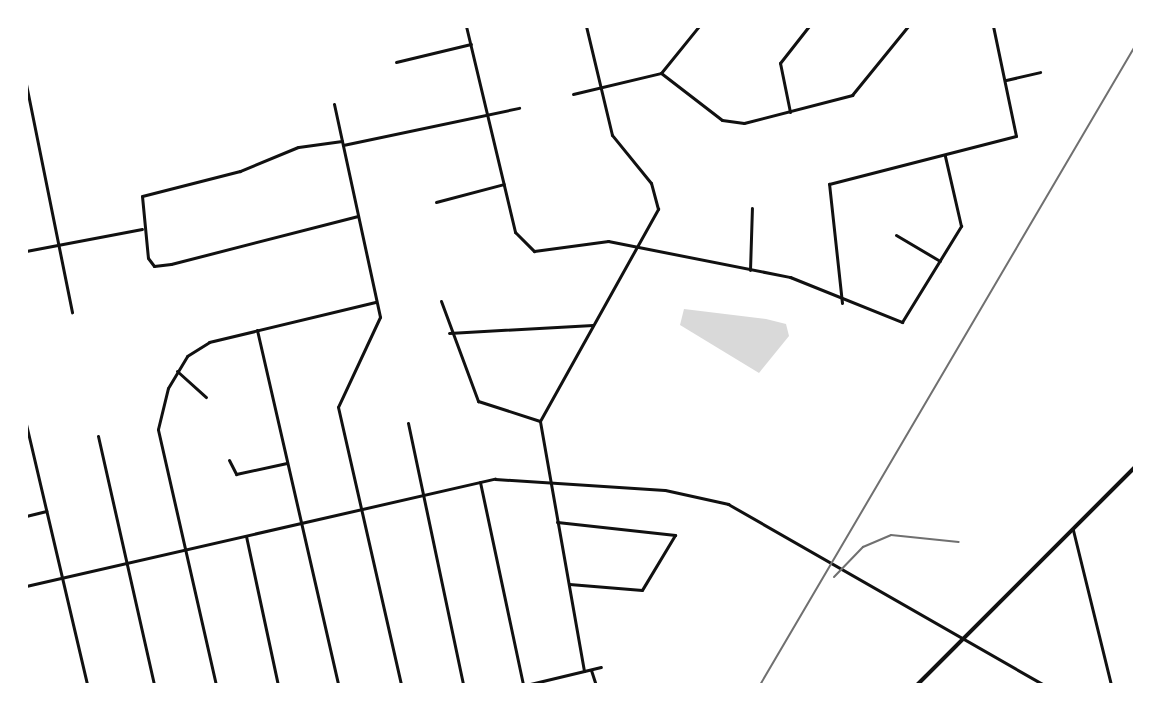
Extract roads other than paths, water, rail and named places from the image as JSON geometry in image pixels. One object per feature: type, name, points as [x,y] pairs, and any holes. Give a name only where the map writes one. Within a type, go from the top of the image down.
[{"type":"main road","points":[[917,685],[1135,467]]},
{"type":"street","points":[[466,26],[517,236],[531,250],[605,241],[638,250],[790,277],[842,303],[901,323],[961,223],[945,156]]},
{"type":"street","points":[[584,671],[540,421],[657,214],[655,193],[613,138],[586,26]]},
{"type":"street","points":[[573,94],[661,73],[699,26]]},
{"type":"street","points":[[790,112],[780,63],[809,26]]},
{"type":"street","points":[[661,73],[734,125],[852,95],[908,26]]},
{"type":"street","points":[[842,303],[827,188],[1012,140],[1017,125],[993,26]]},
{"type":"street","points":[[396,62],[471,44]]},
{"type":"street","points":[[1006,80],[1040,72]]},
{"type":"street","points":[[26,84],[29,112],[72,312]]},
{"type":"street","points":[[334,104],[377,301],[377,332],[338,402],[401,685]]},
{"type":"street","points":[[358,216],[152,265],[137,202],[146,194],[240,171],[298,147],[342,143],[519,108]]},
{"type":"street","points":[[436,202],[504,184]]},
{"type":"street","points":[[750,270],[752,208]]},
{"type":"street","points":[[26,251],[142,229]]},
{"type":"street","points":[[896,235],[940,261]]},
{"type":"street","points":[[216,685],[157,426],[177,371],[200,346],[377,301]]},
{"type":"street","points":[[441,301],[449,333],[478,401],[540,421]]},
{"type":"street","points":[[449,333],[594,325]]},
{"type":"street","points":[[257,330],[338,685]]},
{"type":"street","points":[[177,371],[206,397]]},
{"type":"street","points":[[408,423],[463,685]]},
{"type":"street","points":[[26,424],[87,685]]},
{"type":"street","points":[[98,436],[154,685]]},
{"type":"street","points":[[229,460],[236,474],[287,463]]},
{"type":"street","points":[[26,586],[480,482],[549,480],[709,495],[960,641],[1044,685]]},
{"type":"street","points":[[480,482],[525,685],[601,667]]},
{"type":"street","points":[[26,516],[46,511]]},
{"type":"street","points":[[557,522],[672,531],[652,578],[638,590],[568,584]]},
{"type":"street","points":[[1073,529],[1111,685]]},
{"type":"street","points":[[245,536],[278,685]]},
{"type":"street","points":[[591,670],[596,685]]},
{"type":"street","points":[[1033,685],[1036,680]]},
{"type":"railway","points":[[760,685],[1135,46]]},
{"type":"railway","points":[[834,577],[863,547],[891,535],[959,542]]}]
